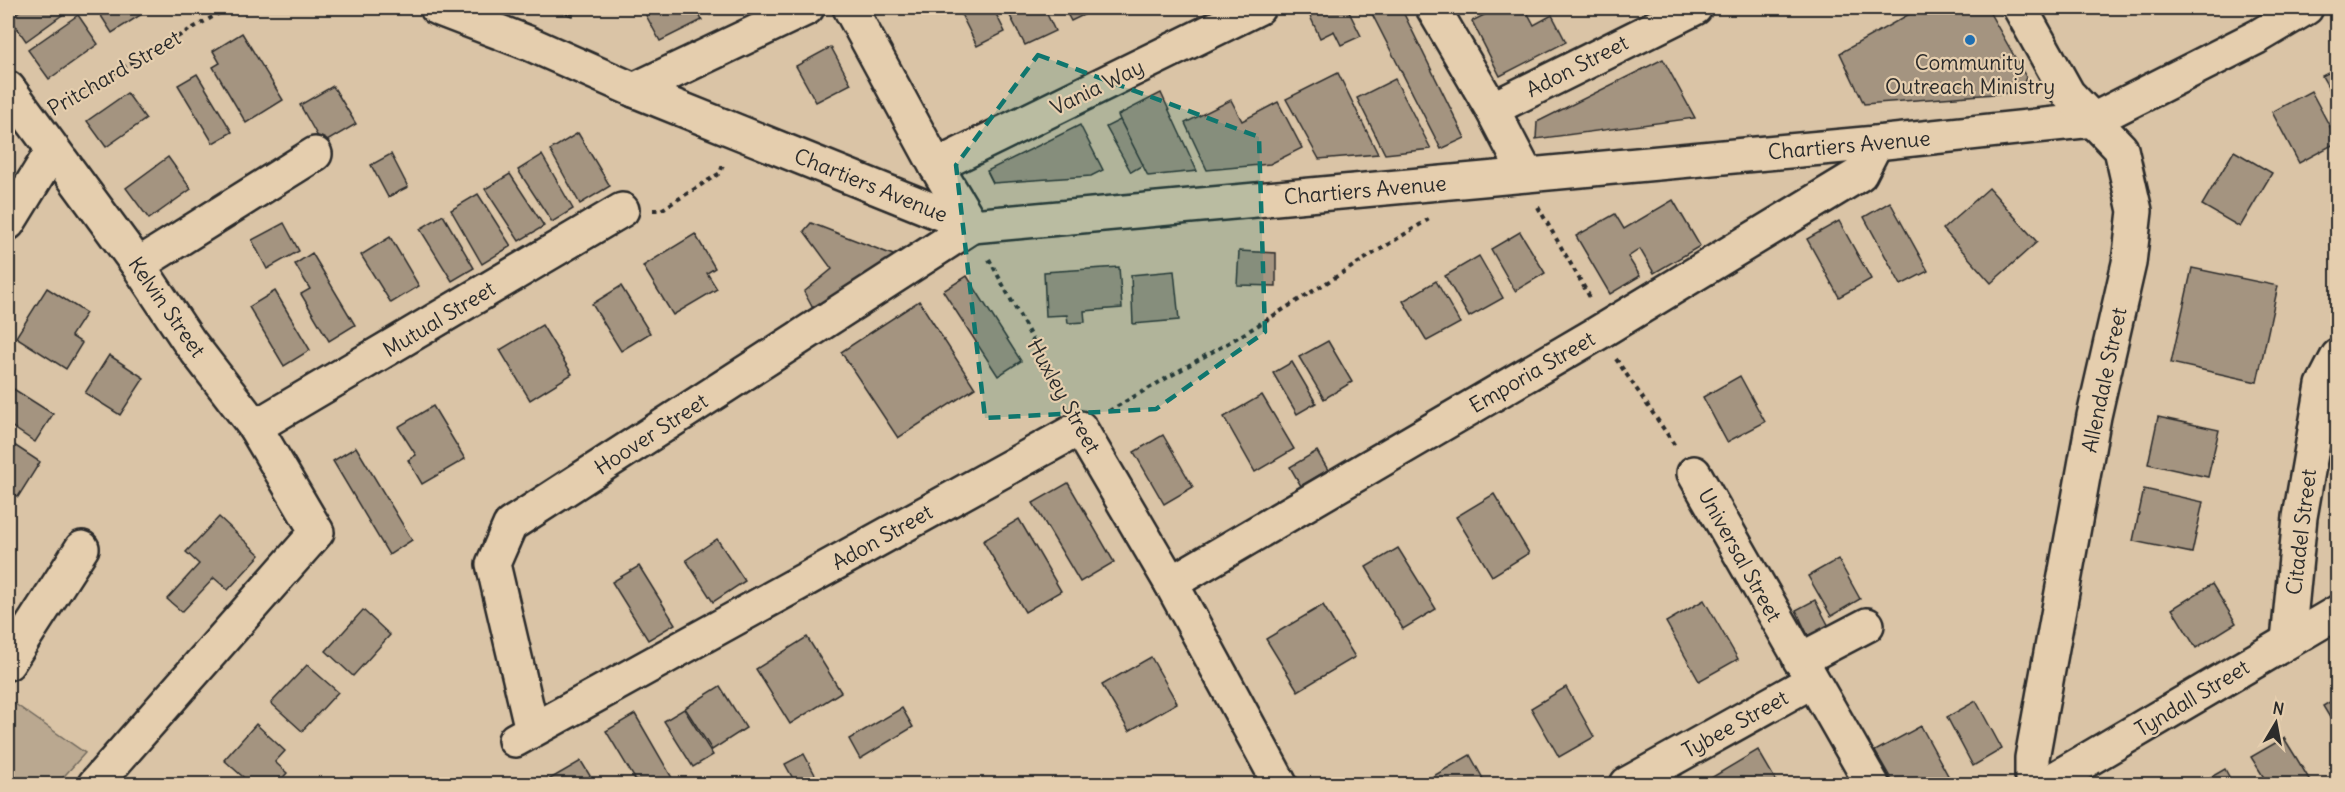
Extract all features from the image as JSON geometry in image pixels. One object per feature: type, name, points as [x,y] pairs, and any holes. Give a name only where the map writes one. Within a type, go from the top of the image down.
[{"type":"street","name":"Chartiers Avenue","points":[[437,8],[528,43],[634,90],[972,226],[1875,143],[2093,120],[2258,37],[2306,8]]},
{"type":"street","points":[[634,90],[807,8]]},
{"type":"street","points":[[850,8],[936,166],[972,226]]},
{"type":"street","name":"Vania Way","points":[[936,166],[1258,8]]},
{"type":"street","points":[[1433,8],[1492,109],[1526,174]]},
{"type":"street","name":"Adon Street","points":[[1492,109],[1695,8]]},
{"type":"street","name":"Allendale Street","points":[[2020,8],[2068,94],[2121,149],[2135,211],[2129,263],[2094,416],[2036,735],[2032,758],[2032,784]]},
{"type":"street","name":"Kelvin Street","points":[[8,88],[30,121],[138,265],[188,340],[255,427],[317,532],[95,784]]},
{"type":"street","name":"Emporia Street","points":[[1171,583],[1598,333],[1860,174],[1875,143]]},
{"type":"street","name":"Pritchard Street","points":[[8,223],[53,150]]},
{"type":"street","points":[[138,265],[315,154]]},
{"type":"street","name":"Mutual Street","points":[[255,427],[622,210]]},
{"type":"street","name":"Hoover Street","points":[[524,735],[493,564],[510,525],[972,226]]},
{"type":"street","name":"Citadel Street","points":[[2288,640],[2300,517],[2323,385],[2337,356]]},
{"type":"street","name":"Adon Street","points":[[524,735],[1080,428]]},
{"type":"street","name":"Huxley Street","points":[[1080,428],[1171,583],[1280,784]]},
{"type":"street","name":"Universal Street","points":[[1694,472],[1872,784]]},
{"type":"street","points":[[8,663],[82,548]]},
{"type":"street","name":"Tyndall Street","points":[[2046,784],[2337,612]]},
{"type":"street","name":"Tybee Street","points":[[1627,784],[1806,670],[1867,625]]},
{"type":"path","name":"Pritchard Street","points":[[30,121],[228,8]]},
{"type":"path","points":[[622,210],[661,210],[720,173],[738,131]]},
{"type":"path","points":[[1526,174],[1538,207],[1598,311],[1598,333]]},
{"type":"path","points":[[1080,428],[1247,332],[1436,214],[1434,184]]},
{"type":"path","name":"Huxley Street","points":[[972,226],[1080,428]]},
{"type":"path","name":"Universal Street","points":[[1598,333],[1694,472]]},
{"type":"highlighted area","points":[[1038,55],[1259,137],[1265,332],[1156,409],[985,418],[956,165]]},
{"type":"shaded area","points":[[8,699],[85,753],[57,784],[8,784]]},
{"type":"building","points":[[24,8],[57,8],[62,15],[26,41],[10,18]]},
{"type":"building","points":[[96,8],[138,8],[142,14],[112,33]]},
{"type":"building","points":[[553,8],[576,8],[572,16]]},
{"type":"building","points":[[642,8],[695,8],[702,20],[660,41]]},
{"type":"building","points":[[706,8],[725,8],[710,15]]},
{"type":"building","points":[[993,8],[1005,32],[977,46],[959,10]]},
{"type":"building","points":[[1006,8],[1044,8],[1055,31],[1025,45]]},
{"type":"building","points":[[1064,8],[1098,8],[1071,21]]},
{"type":"building","points":[[1323,8],[1347,8],[1361,36],[1341,45],[1334,31],[1320,38],[1309,14]]},
{"type":"building","points":[[1369,8],[1401,8],[1465,138],[1441,149]]},
{"type":"building","points":[[1498,8],[1525,8],[1534,25],[1552,15],[1566,42],[1500,76],[1472,21]]},
{"type":"building","points":[[1920,8],[1987,8],[2026,77],[2021,92],[1864,104],[1840,53]]},
{"type":"building","points":[[78,15],[98,44],[49,79],[28,50]]},
{"type":"building","points":[[242,33],[283,100],[246,123],[213,67],[220,63],[213,51]]},
{"type":"building","points":[[831,47],[851,84],[816,102],[796,66]]},
{"type":"building","points":[[1663,59],[1695,118],[1536,139],[1537,122]]},
{"type":"building","points":[[2338,68],[2338,104],[2322,76]]},
{"type":"building","points":[[1338,73],[1378,154],[1319,159],[1286,99]]},
{"type":"building","points":[[197,74],[232,132],[213,143],[178,85]]},
{"type":"building","points":[[1395,79],[1431,149],[1385,154],[1357,98]]},
{"type":"building","points":[[333,86],[356,124],[322,144],[300,105]]},
{"type":"building","points":[[2311,91],[2338,142],[2299,163],[2272,112]]},
{"type":"building","points":[[127,93],[146,119],[106,147],[87,121]]},
{"type":"building","points":[[1161,93],[1197,171],[1148,176],[1120,120],[1118,115]]},
{"type":"building","points":[[1231,100],[1242,121],[1278,102],[1302,148],[1270,164],[1207,170],[1185,123]]},
{"type":"building","points":[[1120,120],[1143,165],[1131,172],[1106,127]]},
{"type":"building","points":[[1080,125],[1103,170],[1091,176],[993,183],[987,171]]},
{"type":"building","points":[[578,133],[610,186],[580,204],[550,150]]},
{"type":"building","points":[[2234,151],[2272,173],[2240,227],[2202,205]]},
{"type":"building","points":[[391,154],[408,187],[388,197],[371,165]]},
{"type":"building","points":[[542,155],[573,209],[552,222],[518,170]]},
{"type":"building","points":[[168,157],[191,189],[149,219],[126,188]]},
{"type":"building","points":[[510,174],[544,226],[519,241],[485,189]]},
{"type":"building","points":[[1989,188],[2037,242],[1991,283],[1943,229]]},
{"type":"building","points":[[478,194],[511,246],[482,264],[451,210]]},
{"type":"building","points":[[1673,200],[1700,246],[1654,273],[1640,249],[1628,257],[1640,276],[1610,294],[1576,236],[1615,214],[1624,229]]},
{"type":"building","points":[[1890,202],[1928,271],[1901,285],[1864,217]]},
{"type":"building","points":[[443,215],[474,268],[452,281],[420,229]]},
{"type":"building","points":[[1839,221],[1871,279],[1839,297],[1807,239]]},
{"type":"building","points":[[284,223],[299,251],[267,269],[252,240]]},
{"type":"building","points":[[811,223],[906,260],[816,314],[804,292],[832,269],[804,231]]},
{"type":"building","points":[[1520,232],[1545,273],[1515,291],[1491,249]]},
{"type":"building","points":[[695,234],[715,268],[707,273],[717,289],[673,315],[643,266]]},
{"type":"building","points":[[390,237],[419,286],[391,303],[361,255]]},
{"type":"building","points":[[1239,251],[1276,253],[1276,286],[1237,285]]},
{"type":"building","points":[[312,253],[355,325],[329,341],[301,294],[310,289],[295,264]]},
{"type":"building","points":[[1479,256],[1503,298],[1469,317],[1445,276]]},
{"type":"building","points":[[1119,267],[1122,308],[1084,311],[1085,322],[1068,323],[1067,315],[1046,316],[1044,272]]},
{"type":"building","points":[[2192,268],[2278,286],[2257,382],[2171,363]]},
{"type":"building","points":[[1174,271],[1179,320],[1133,324],[1131,275]]},
{"type":"building","points":[[967,276],[1021,361],[998,376],[943,291]]},
{"type":"building","points":[[1436,281],[1460,323],[1427,341],[1403,301]]},
{"type":"building","points":[[621,286],[650,333],[621,351],[592,304]]},
{"type":"building","points":[[47,288],[86,313],[71,336],[82,343],[66,369],[16,337]]},
{"type":"building","points":[[275,291],[310,350],[284,366],[249,307]]},
{"type":"building","points":[[919,301],[975,388],[898,438],[841,352]]},
{"type":"building","points":[[542,325],[572,374],[530,400],[500,350]]},
{"type":"building","points":[[1328,341],[1352,382],[1324,399],[1299,357]]},
{"type":"building","points":[[109,355],[144,378],[120,415],[85,393]]},
{"type":"building","points":[[1292,362],[1316,403],[1297,414],[1273,373]]},
{"type":"building","points":[[1740,376],[1765,422],[1727,442],[1703,397]]},
{"type":"building","points":[[12,388],[53,414],[35,442],[8,424],[8,395]]},
{"type":"building","points":[[1262,395],[1294,449],[1255,472],[1224,417]]},
{"type":"building","points":[[433,406],[465,459],[422,484],[408,460],[416,455],[398,427]]},
{"type":"building","points":[[2158,417],[2219,430],[2208,477],[2148,464]]},
{"type":"building","points":[[1163,435],[1193,487],[1164,504],[1134,452]]},
{"type":"building","points":[[8,441],[40,462],[18,497],[8,490]]},
{"type":"building","points":[[356,447],[412,540],[389,555],[333,461]]},
{"type":"building","points":[[1317,451],[1328,470],[1301,486],[1290,467]]},
{"type":"building","points":[[1068,483],[1114,562],[1080,582],[1033,503]]},
{"type":"building","points":[[2144,489],[2203,502],[2192,553],[2133,541]]},
{"type":"building","points":[[1494,494],[1529,553],[1492,576],[1456,517]]},
{"type":"building","points":[[2338,508],[2338,543],[2331,509]]},
{"type":"building","points":[[219,517],[260,555],[228,590],[214,578],[182,612],[167,599],[199,564],[186,552]]},
{"type":"building","points":[[1019,519],[1061,591],[1025,612],[983,541]]},
{"type":"building","points":[[717,539],[745,581],[713,602],[686,560]]},
{"type":"building","points":[[1398,548],[1436,609],[1403,629],[1366,567]]},
{"type":"building","points":[[1838,559],[1860,599],[1831,616],[1808,576]]},
{"type":"building","points":[[639,566],[675,624],[648,640],[612,582]]},
{"type":"building","points":[[2212,584],[2236,623],[2196,648],[2172,609]]},
{"type":"building","points":[[1704,600],[1738,659],[1699,681],[1666,622]]},
{"type":"building","points":[[1815,600],[1833,634],[1813,646],[1796,610]]},
{"type":"building","points":[[1323,605],[1355,657],[1298,691],[1266,639]]},
{"type":"building","points":[[363,610],[390,635],[353,676],[326,651]]},
{"type":"building","points":[[8,611],[16,616],[8,628]]},
{"type":"building","points":[[807,637],[841,692],[790,724],[756,669]]},
{"type":"building","points":[[1151,657],[1177,703],[1129,731],[1102,685]]},
{"type":"building","points":[[307,665],[338,692],[302,731],[271,703]]},
{"type":"building","points":[[720,686],[746,728],[712,750],[685,708]]},
{"type":"building","points":[[1566,687],[1594,737],[1559,757],[1531,708]]},
{"type":"building","points":[[2338,697],[2338,731],[2323,706]]},
{"type":"building","points":[[1976,701],[2002,749],[1973,766],[1947,717]]},
{"type":"building","points":[[902,708],[913,727],[860,759],[849,739]]},
{"type":"building","points":[[684,709],[713,755],[693,767],[664,721]]},
{"type":"building","points":[[635,714],[675,783],[638,784],[606,731]]},
{"type":"building","points":[[256,724],[285,751],[275,762],[287,773],[277,784],[251,784],[224,760]]},
{"type":"building","points":[[1921,726],[1951,781],[1945,784],[1894,784],[1875,751]]},
{"type":"building","points":[[2284,738],[2312,784],[2268,784],[2251,757]]},
{"type":"building","points":[[1758,750],[1778,784],[1715,784],[1711,778]]},
{"type":"building","points":[[804,754],[820,784],[796,784],[785,764]]},
{"type":"building","points":[[1470,755],[1486,784],[1434,784],[1430,778]]},
{"type":"building","points":[[581,761],[595,784],[543,783]]},
{"type":"building","points":[[2225,769],[2233,784],[2199,784]]},
{"type":"place","name":"Community Outreach Ministry","points":[[1970,40]]}]
